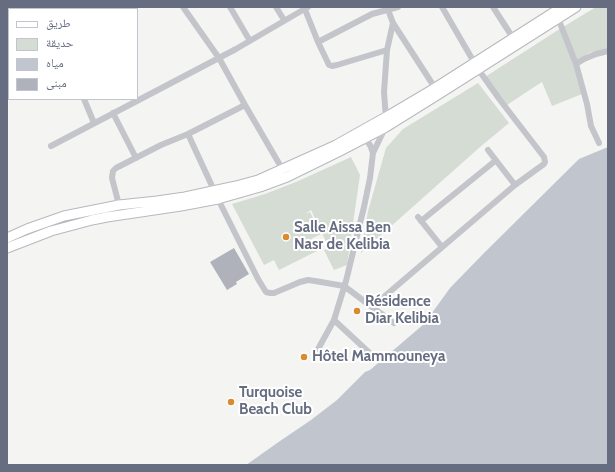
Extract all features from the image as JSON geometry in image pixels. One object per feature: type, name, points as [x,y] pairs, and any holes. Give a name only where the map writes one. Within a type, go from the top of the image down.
[{"type":"main road","points":[[7,248],[50,231],[92,220],[182,206],[216,195],[236,186],[285,174],[338,152],[364,138],[386,122],[515,41],[562,7]]},
{"type":"main road","points":[[515,41],[576,7]]},
{"type":"main road","points":[[285,174],[336,145],[386,122]]},
{"type":"main road","points":[[7,238],[26,229],[64,216],[119,205],[216,195]]},
{"type":"street","points":[[183,7],[219,58],[285,174]]},
{"type":"street","points":[[230,7],[250,41]]},
{"type":"street","points":[[276,7],[284,20]]},
{"type":"street","points":[[318,42],[372,14],[387,8],[398,7]]},
{"type":"street","points":[[372,307],[515,185],[544,164],[545,160],[476,66],[442,7]]},
{"type":"street","points":[[494,7],[515,41]]},
{"type":"street","points":[[51,146],[219,58],[306,8],[318,42],[329,65],[332,66],[387,50]]},
{"type":"street","points":[[387,8],[393,23],[437,91]]},
{"type":"street","points":[[558,18],[576,64],[587,104],[591,126],[600,143]]},
{"type":"street","points":[[317,351],[334,320],[365,200],[370,178],[373,153],[386,122],[384,92],[387,50],[393,23]]},
{"type":"street","points":[[576,64],[596,54],[608,52]]},
{"type":"street","points":[[84,100],[94,123]]},
{"type":"street","points":[[119,205],[112,178],[113,171],[116,168],[245,105]]},
{"type":"street","points":[[114,113],[136,158]]},
{"type":"street","points":[[188,134],[216,195],[266,292],[274,293],[308,280],[344,286],[394,323]]},
{"type":"street","points":[[364,138],[370,145],[373,153]]},
{"type":"street","points":[[488,150],[515,185]]},
{"type":"street","points":[[442,247],[420,219],[495,161]]},
{"type":"street","points":[[334,320],[375,358]]},
{"type":"green space","points":[[596,7],[608,7],[608,48],[589,53],[574,64],[582,94],[552,106],[542,82],[507,105],[485,77]]},
{"type":"green space","points":[[478,83],[509,123],[361,253],[368,211],[386,148],[403,129]]},
{"type":"green space","points":[[351,157],[360,175],[347,265],[334,270],[324,250],[329,248],[311,210],[305,214],[310,212],[321,234],[311,239],[317,251],[279,270],[274,260],[264,265],[232,204],[265,194],[296,182]]},
{"type":"water","points":[[608,147],[608,465],[246,465],[337,400],[365,372],[370,370],[424,324],[450,288],[579,159]]},
{"type":"building","points":[[234,248],[249,274],[227,290],[210,262]]},
{"type":"place","name":"Salle Aissa Ben Nasr de Kelibia","points":[[286,237]]},
{"type":"place","name":"Résidence Diar Kelibia","points":[[357,311]]},
{"type":"place","name":"Hôtel Mammouneya","points":[[304,357]]},
{"type":"place","name":"Turquoise Beach Club","points":[[231,402]]}]
